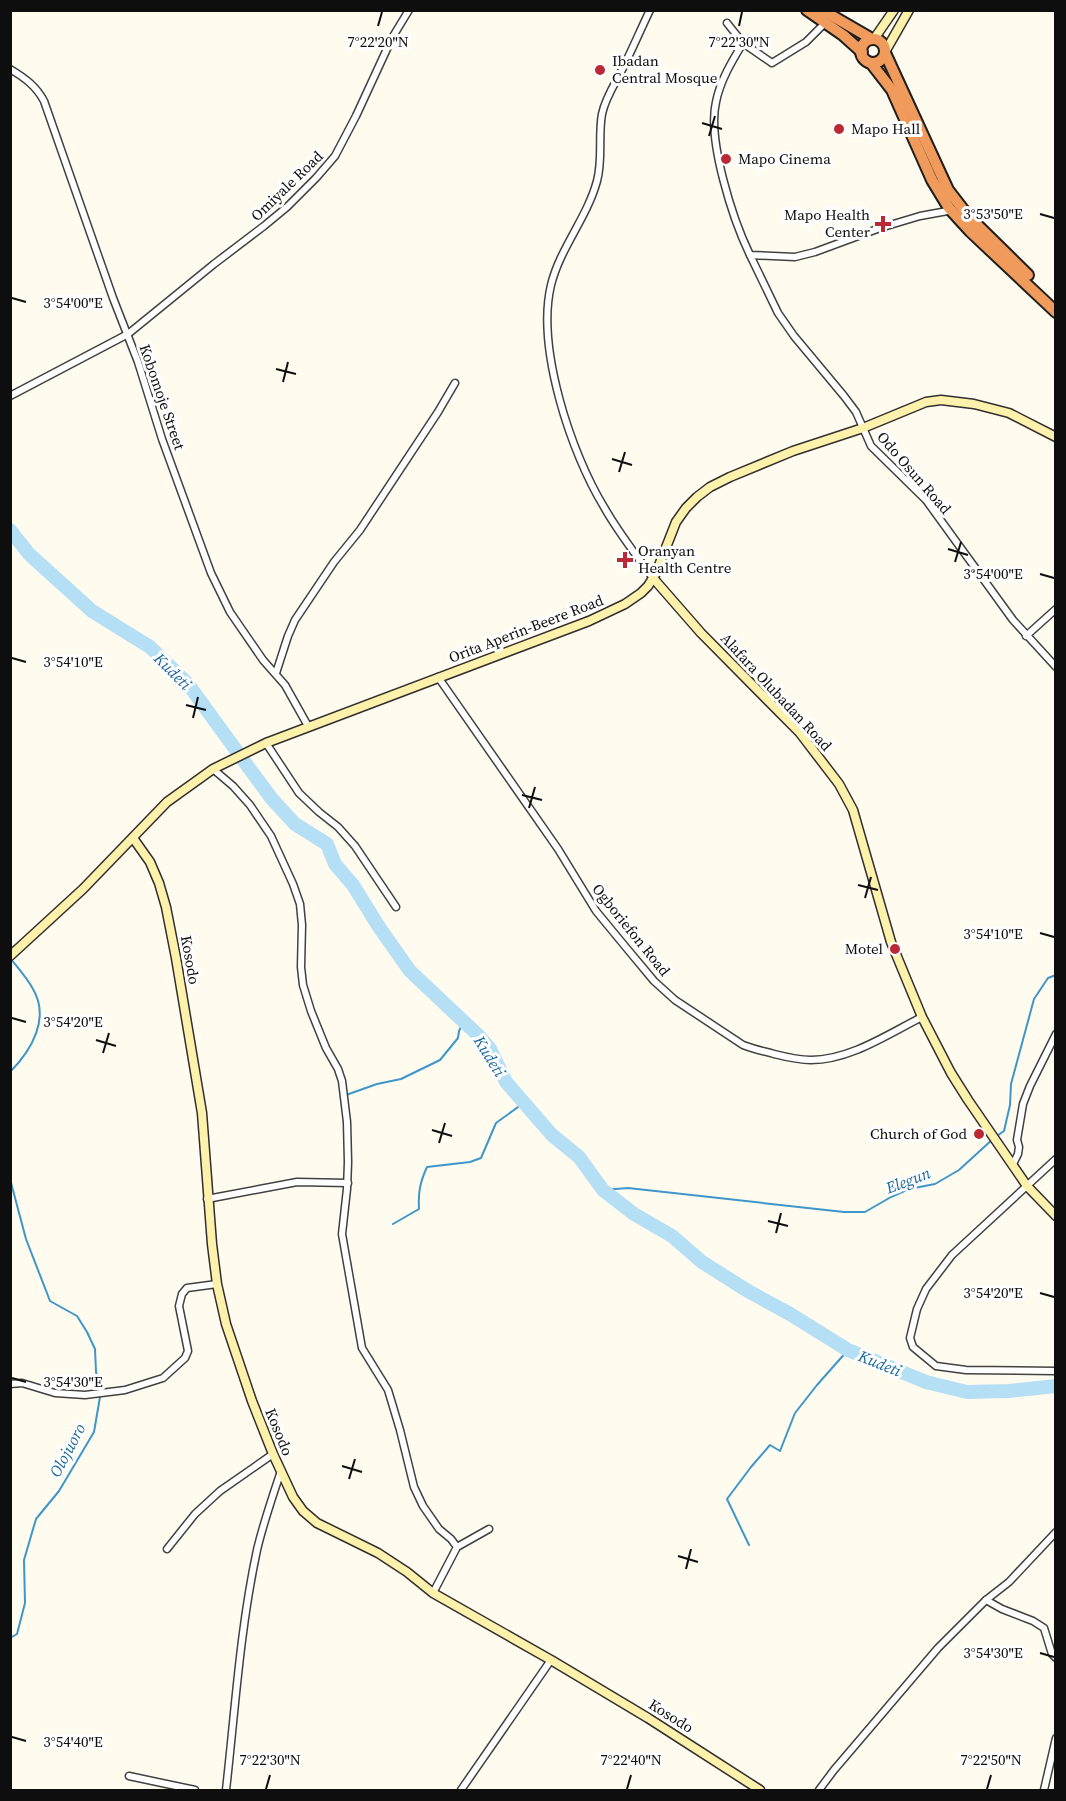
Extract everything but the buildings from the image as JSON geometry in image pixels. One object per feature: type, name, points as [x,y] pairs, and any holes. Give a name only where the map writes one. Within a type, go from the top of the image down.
[{"type":"highway","points":[[807,10],[826,22],[862,52],[866,60],[871,63],[892,90],[932,180],[956,209],[1056,312]]},
{"type":"highway","points":[[822,10],[881,42],[956,209],[1056,303]]},
{"type":"highway","points":[[862,52],[864,44],[873,39]]},
{"type":"highway","points":[[871,63],[882,60],[885,52]]},
{"type":"main road","points":[[873,39],[894,10]]},
{"type":"main road","points":[[885,52],[909,10]]},
{"type":"main road","name":"Orita Aperin-Beere Road","points":[[10,956],[83,889],[167,802],[213,769],[266,743],[308,726],[614,610],[641,593],[653,578],[676,522],[686,508],[710,487],[793,451],[863,428],[926,402],[953,400],[974,404],[1008,414],[1056,437]]},
{"type":"main road","name":"Alafara Olubadan Road","points":[[653,578],[717,650],[800,733],[839,784],[854,810],[891,942],[922,1017],[951,1073],[1027,1186],[1056,1216]]},
{"type":"main road","name":"Kosodo","points":[[133,838],[150,862],[159,883],[168,917],[202,1113],[207,1199],[217,1284],[234,1349],[280,1472],[293,1497],[303,1511],[317,1523],[378,1553],[433,1593],[648,1718],[760,1791]]},
{"type":"street","name":"Omiyale Road","points":[[10,396],[128,334],[264,226],[316,178],[335,156],[345,139],[378,66],[409,10]]},
{"type":"street","points":[[650,10],[603,112],[598,180],[555,272],[548,302],[551,361],[572,439],[602,505],[653,578]]},
{"type":"street","points":[[727,23],[743,43],[772,63],[806,42],[826,22]]},
{"type":"street","name":"Odo Osun Road","points":[[743,43],[720,88],[715,104],[714,130],[722,174],[741,237],[778,313],[856,412],[871,446],[926,500],[1007,613],[1056,667]]},
{"type":"street","name":"Kobomoje Street","points":[[10,69],[32,84],[44,101],[112,298],[128,334],[151,398],[162,439],[211,573],[230,612],[298,706],[308,726]]},
{"type":"street","points":[[750,255],[795,257],[920,216],[956,209]]},
{"type":"street","points":[[276,674],[295,620],[334,562],[360,530],[455,383]]},
{"type":"street","points":[[1026,636],[1056,609]]},
{"type":"street","name":"Ogboriefon Road","points":[[438,677],[558,849],[596,911],[654,981],[675,1000],[735,1040],[752,1048],[809,1060],[826,1059],[845,1054],[922,1017]]},
{"type":"street","points":[[266,743],[299,793],[338,827],[355,846],[396,907]]},
{"type":"street","points":[[213,769],[250,805],[271,836],[300,904],[303,985],[326,1048],[342,1081],[348,1143],[348,1183],[342,1234],[362,1348],[387,1390],[414,1486],[423,1506],[456,1547]]},
{"type":"street","points":[[1013,1164],[1018,1154],[1017,1140],[1023,1104],[1056,1034]]},
{"type":"street","points":[[1056,1159],[952,1254],[926,1289],[917,1309],[910,1338],[913,1347],[936,1366],[966,1370],[1056,1371]]},
{"type":"street","points":[[207,1199],[297,1182],[348,1183]]},
{"type":"street","points":[[10,1384],[22,1383],[63,1394],[85,1395],[125,1390],[163,1378],[185,1359],[188,1351],[179,1305],[182,1294],[188,1288],[217,1284]]},
{"type":"street","points":[[167,1549],[195,1514],[220,1491],[273,1454]]},
{"type":"street","points":[[226,1791],[253,1571],[280,1472]]},
{"type":"street","points":[[433,1593],[456,1547],[489,1529]]},
{"type":"street","points":[[819,1791],[834,1770],[938,1648],[1009,1582],[1056,1532]]},
{"type":"street","points":[[987,1600],[1044,1628],[1052,1654],[1056,1658]]},
{"type":"street","points":[[461,1791],[551,1660]]},
{"type":"street","points":[[1044,1791],[1056,1738]]},
{"type":"street","points":[[129,1776],[195,1791]]},
{"type":"waterway","name":"Kudeti","points":[[10,530],[29,554],[92,611],[150,647],[188,684],[272,799],[295,824],[327,844],[335,864],[353,885],[410,971],[479,1036],[490,1049],[506,1082],[552,1135],[579,1157],[603,1190],[634,1214],[672,1236],[702,1262],[848,1350],[926,1382],[967,1392],[1009,1391],[1056,1386]]},
{"type":"waterway","name":"Olojuoro","points":[[10,958],[33,989],[40,1011],[39,1022],[31,1044],[10,1072]]},
{"type":"waterway","name":"Elegun","points":[[603,1190],[628,1188],[844,1212],[865,1212],[909,1189],[935,1184],[959,1170],[1004,1131],[1010,1105],[1011,1084],[1034,999],[1048,978],[1056,975]]},
{"type":"waterway","points":[[346,1095],[377,1084],[401,1079],[440,1060],[458,1038],[464,1021]]},
{"type":"waterway","points":[[393,1224],[419,1209],[420,1188],[427,1167],[470,1162],[481,1158],[496,1123],[525,1102]]},
{"type":"waterway","name":"Olojuoro","points":[[10,1179],[26,1239],[50,1301],[77,1316],[87,1332],[95,1349],[96,1372],[101,1391],[94,1432],[59,1491],[36,1519],[24,1560],[25,1603],[17,1634],[10,1638]]},
{"type":"waterway","points":[[749,1545],[727,1499],[770,1445],[780,1451],[795,1413],[848,1350]]},
{"type":"place","name":"Ibadan Central Mosque","points":[[600,70]]},
{"type":"place","name":"Mapo Hall","points":[[839,129]]},
{"type":"place","name":"Mapo Cinema","points":[[726,159]]},
{"type":"place","name":"Mapo Health Center","points":[[883,224]]},
{"type":"place","name":"Oranyan Health Centre","points":[[625,560]]},
{"type":"place","name":"Motel","points":[[895,949]]},
{"type":"place","name":"Church of God","points":[[979,1134]]}]
